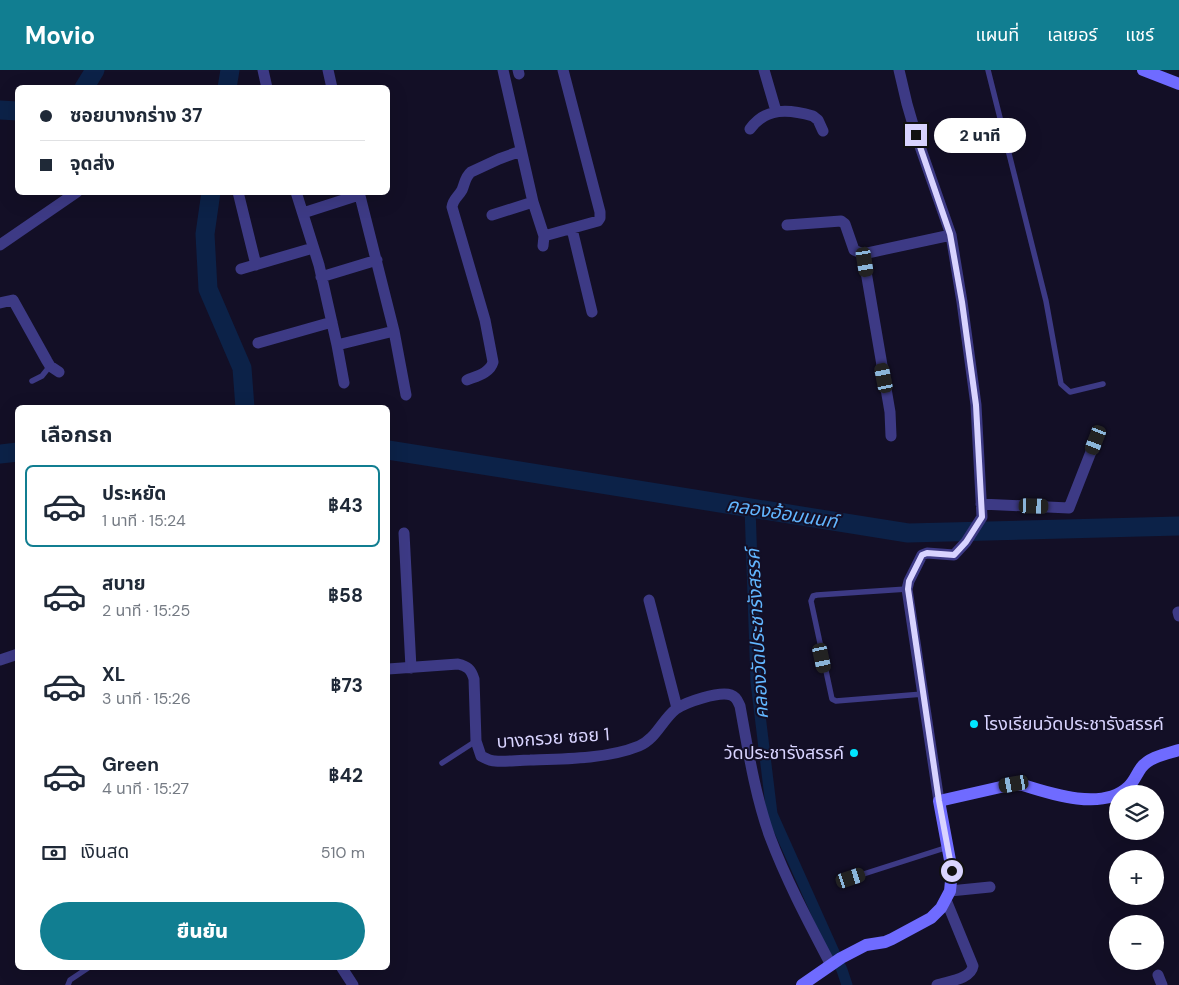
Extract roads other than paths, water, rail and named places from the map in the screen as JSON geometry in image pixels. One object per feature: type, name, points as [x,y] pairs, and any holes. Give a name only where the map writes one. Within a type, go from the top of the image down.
[{"type":"street","points":[[263,70],[266,85]]},
{"type":"street","points":[[327,85],[328,70]]},
{"type":"street","points":[[503,70],[543,241],[598,221],[600,218],[564,70]]},
{"type":"street","points":[[764,70],[776,111]]},
{"type":"street","points":[[802,985],[835,962],[866,945],[892,939],[931,918],[941,908],[948,895],[952,871],[939,801],[908,589],[909,581],[922,555],[927,553],[954,555],[966,542],[982,517],[976,405],[962,302],[950,234],[916,135],[899,70]]},
{"type":"street","points":[[1143,70],[1179,84]]},
{"type":"street","points":[[750,129],[756,121],[776,111],[813,116],[818,120],[823,131]]},
{"type":"street","points":[[467,380],[487,371],[491,368],[492,362],[485,320],[454,218],[452,204],[459,194],[467,175],[499,159],[521,151]]},
{"type":"street","points":[[0,245],[73,195]]},
{"type":"street","points":[[239,195],[256,265]]},
{"type":"street","points":[[297,195],[321,277],[344,383]]},
{"type":"street","points":[[303,213],[356,195]]},
{"type":"street","points":[[359,195],[394,331],[406,395]]},
{"type":"street","points":[[492,215],[533,202]]},
{"type":"street","points":[[787,225],[841,221],[845,224],[854,250],[863,254],[950,234]]},
{"type":"street","points":[[572,229],[592,312]]},
{"type":"street","points":[[241,269],[313,248]]},
{"type":"street","points":[[863,254],[890,412],[891,436]]},
{"type":"street","points":[[321,277],[377,260]]},
{"type":"street","points":[[0,303],[13,300],[17,304],[35,342],[55,369]]},
{"type":"street","points":[[258,343],[332,322]]},
{"type":"street","points":[[337,345],[394,331]]},
{"type":"street","points":[[980,504],[1069,508],[1096,440]]},
{"type":"street","points":[[404,533],[411,668]]},
{"type":"street","points":[[649,600],[677,708]]},
{"type":"street","points":[[0,660],[15,655]]},
{"type":"street","name":"บางกรวย ซอย 1","points":[[390,669],[458,664],[467,666],[474,678],[476,741],[481,756],[495,761],[604,755],[638,746],[656,734],[668,716],[677,708],[690,702],[725,694],[736,697],[740,706],[754,780],[770,836],[791,888],[835,962]]},
{"type":"street","points":[[939,801],[1014,784],[1075,799],[1093,799],[1114,795],[1126,790],[1146,762],[1179,750]]},
{"type":"street","points":[[948,895],[990,888]]},
{"type":"street","points":[[937,985],[968,975],[973,966],[948,895]]},
{"type":"street","points":[[343,970],[353,985]]},
{"type":"lane","points":[[988,70],[1046,301],[1061,384],[1070,392],[1103,384]]},
{"type":"lane","points":[[32,382],[55,369]]},
{"type":"lane","points":[[908,589],[817,595],[813,596],[811,601],[832,699],[836,701],[923,694]]},
{"type":"lane","points":[[442,763],[476,741]]},
{"type":"lane","points":[[851,878],[948,847]]},
{"type":"lane","points":[[71,984],[86,970]]},
{"type":"waterway","points":[[86,85],[95,70]]},
{"type":"waterway","points":[[228,85],[230,70]]},
{"type":"waterway","points":[[0,110],[15,111]]},
{"type":"waterway","points":[[211,195],[205,234],[208,289],[242,368],[245,405]]},
{"type":"waterway","name":"คลองอ้อมนนท์","points":[[390,450],[908,533],[1179,526]]},
{"type":"waterway","name":"คลองอ้อมนนท์","points":[[0,454],[15,452]]},
{"type":"waterway","name":"คลองวัดประชารังสรรค์","points":[[750,507],[756,682],[772,814],[847,985]]},
{"type":"place","name":"โรงเรียนวัดประชารังสรรค์","points":[[974,724]]},
{"type":"place","name":"วัดประชารังสรรค์","points":[[854,753]]}]
